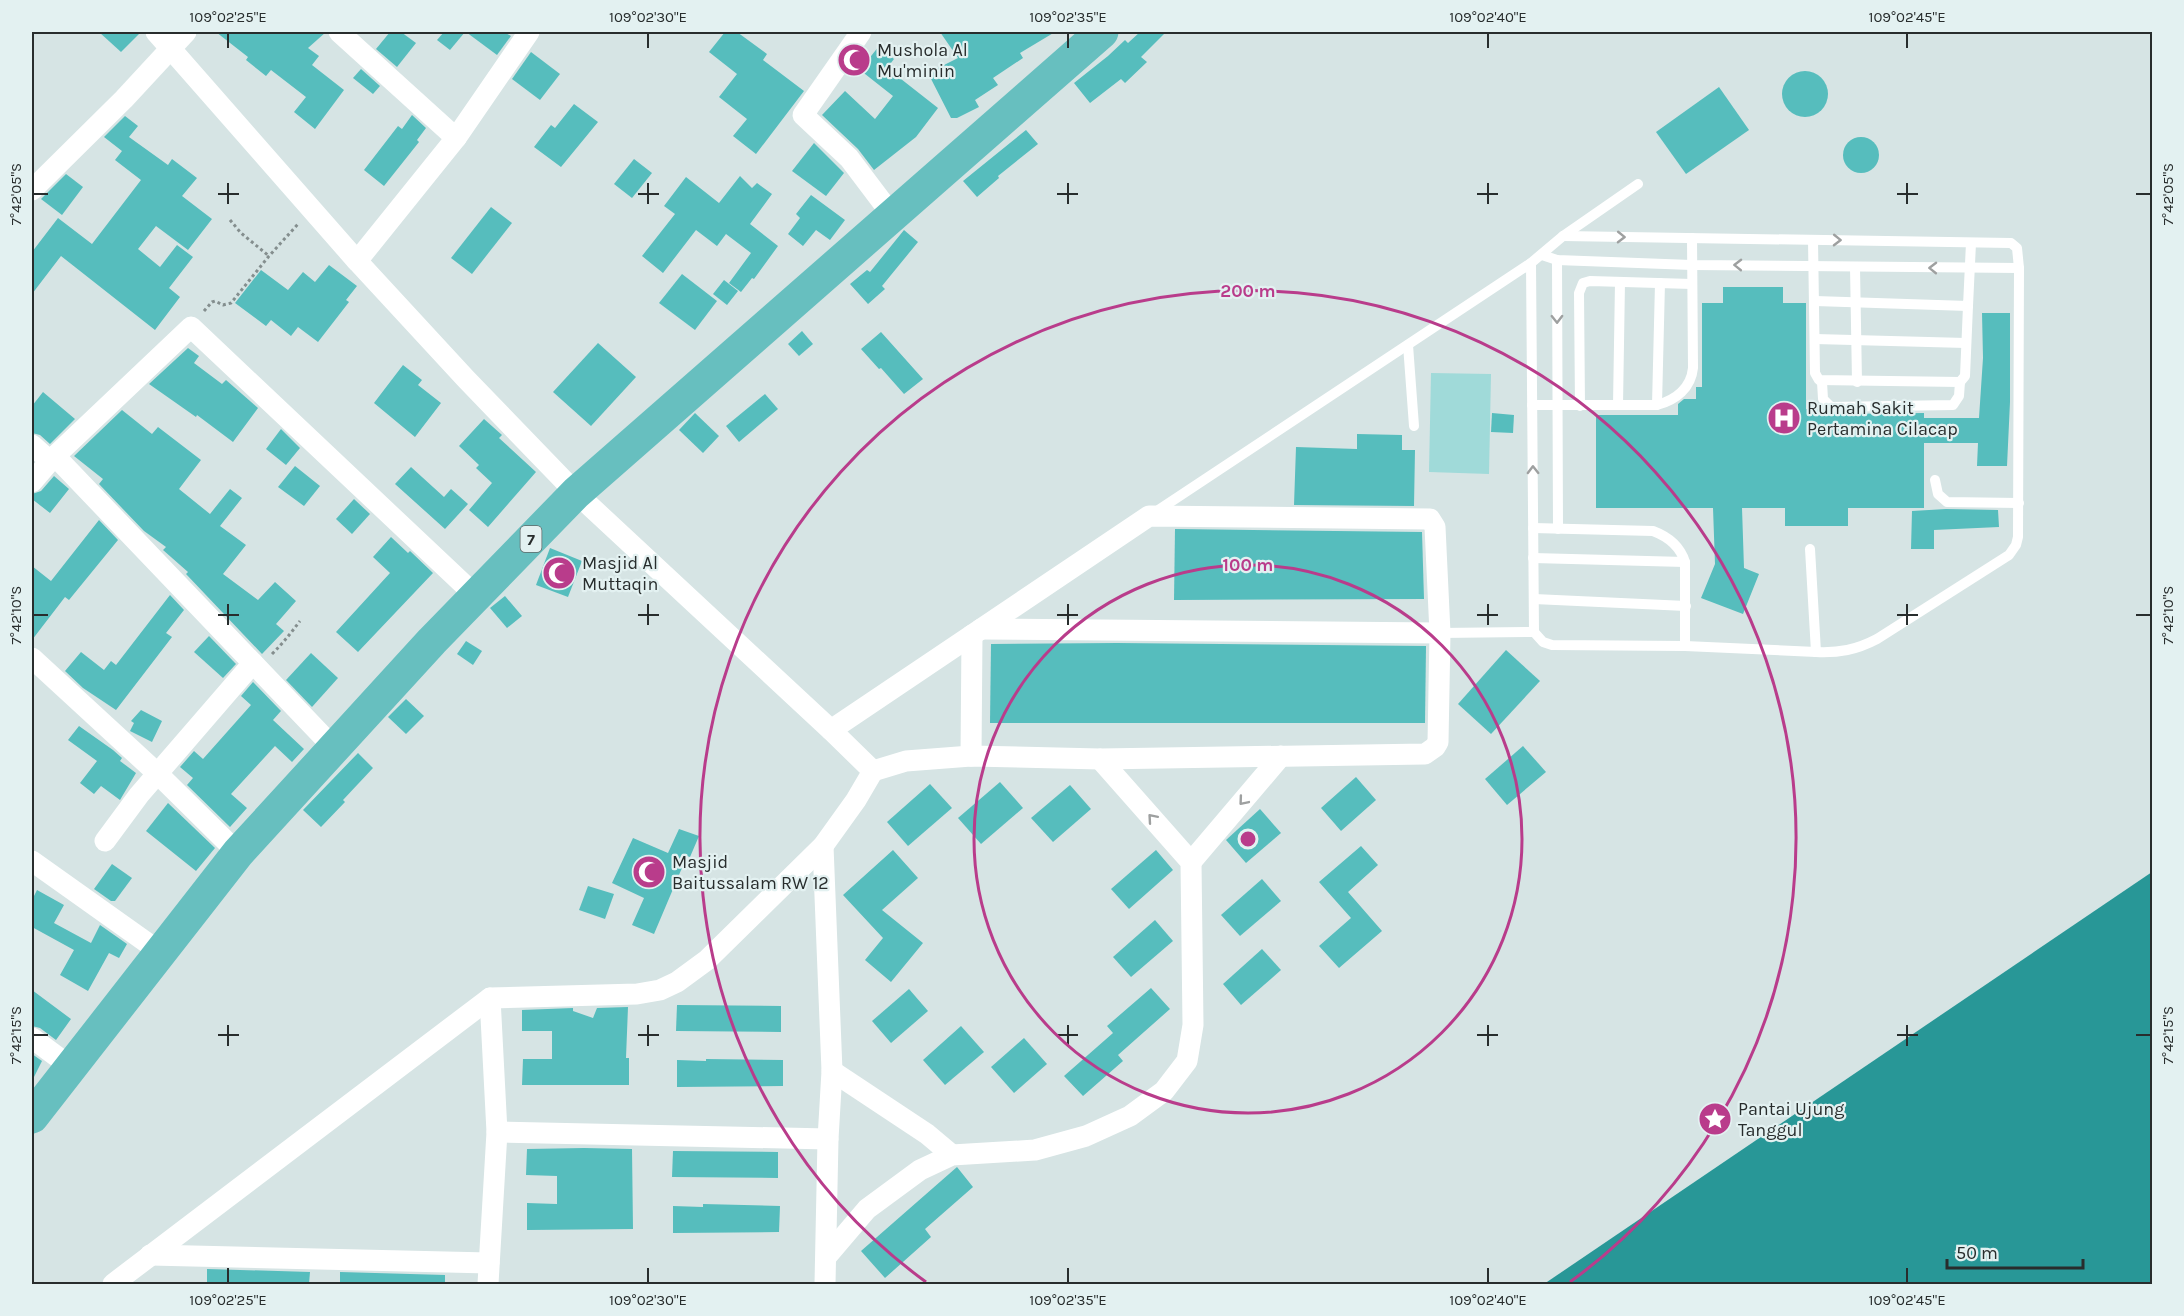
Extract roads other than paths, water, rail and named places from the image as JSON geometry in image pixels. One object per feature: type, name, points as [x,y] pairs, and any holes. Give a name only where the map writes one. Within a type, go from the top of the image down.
[{"type":"highway","name":"7","points":[[32,1117],[238,853],[476,596],[576,493],[1102,32]]},
{"type":"street","points":[[156,32],[357,261],[576,493],[873,771]]},
{"type":"street","points":[[32,190],[124,99],[186,32]]},
{"type":"street","points":[[339,32],[456,138]]},
{"type":"street","points":[[357,261],[456,138],[529,32]]},
{"type":"street","points":[[853,35],[803,115],[849,158],[892,215]]},
{"type":"street","points":[[32,483],[52,458],[191,327],[476,596]]},
{"type":"street","points":[[32,445],[52,458],[334,748]]},
{"type":"street","points":[[113,1284],[490,998],[637,994],[660,990],[677,982],[707,960],[823,846],[856,800],[873,771],[906,761],[971,756],[1100,759],[1425,754],[1430,752],[1438,742],[1440,633],[1435,527],[1430,519],[1149,516],[831,730]]},
{"type":"street","points":[[977,632],[1440,633]]},
{"type":"street","points":[[971,756],[977,632]]},
{"type":"street","points":[[32,658],[158,774],[238,853]]},
{"type":"street","points":[[105,841],[139,795],[255,665]]},
{"type":"street","points":[[1191,862],[1281,756]]},
{"type":"street","points":[[827,1256],[867,1209],[920,1170],[952,1155],[1035,1150],[1086,1136],[1130,1116],[1164,1091],[1187,1061],[1193,1025],[1191,862],[1100,759]]},
{"type":"street","points":[[823,846],[832,1071],[825,1284]]},
{"type":"street","points":[[32,861],[160,952]]},
{"type":"street","points":[[488,1284],[497,1132],[490,998]]},
{"type":"street","points":[[32,1038],[71,1067]]},
{"type":"street","points":[[832,1071],[927,1134],[952,1155]]},
{"type":"street","points":[[497,1132],[828,1139]]},
{"type":"street","points":[[150,1255],[489,1263]]},
{"type":"lane","points":[[1149,516],[1531,263],[1563,236],[1638,184]]},
{"type":"lane","points":[[1531,263],[1534,632],[1544,642],[1552,645],[1685,646],[1837,653],[1864,646],[2009,555],[2018,542],[2019,503],[2019,268],[2017,248],[2011,243],[1563,236]]},
{"type":"lane","points":[[1532,405],[1657,405],[1676,396],[1689,384],[1692,379],[1692,238]]},
{"type":"lane","points":[[1813,240],[1815,374],[1817,378],[1822,382],[1960,382]]},
{"type":"lane","points":[[1822,382],[1823,399],[1832,407],[1953,405],[1959,396],[1960,382],[1965,376],[1971,243]]},
{"type":"lane","points":[[1542,255],[1557,260],[1692,265],[2019,268]]},
{"type":"lane","points":[[1557,260],[1558,529]]},
{"type":"lane","points":[[1855,267],[1857,382]]},
{"type":"lane","points":[[1580,406],[1581,288],[1583,284],[1590,281],[1692,284]]},
{"type":"lane","points":[[1618,405],[1620,282]]},
{"type":"lane","points":[[1657,405],[1659,283]]},
{"type":"lane","points":[[1815,301],[1968,306]]},
{"type":"lane","points":[[1815,339],[1966,344]]},
{"type":"lane","points":[[1408,345],[1414,426]]},
{"type":"lane","points":[[1935,480],[1938,494],[1947,502],[2019,503]]},
{"type":"lane","points":[[1533,528],[1653,531],[1668,538],[1680,550],[1685,562],[1685,646]]},
{"type":"lane","points":[[1810,549],[1816,652]]},
{"type":"lane","points":[[1533,558],[1685,562]]},
{"type":"lane","points":[[1534,599],[1686,606]]},
{"type":"lane","points":[[1440,633],[1534,632]]},
{"type":"place","name":"Mushola Al Mu'minin","points":[[854,60]]},
{"type":"place","name":"Rumah Sakit Pertamina Cilacap","points":[[1784,418]]},
{"type":"place","name":"Masjid Al Muttaqin","points":[[559,573]]},
{"type":"place","name":"Masjid Baitussalam RW 12","points":[[649,872]]},
{"type":"place","name":"Pantai Ujung Tanggul","points":[[1715,1119]]}]
